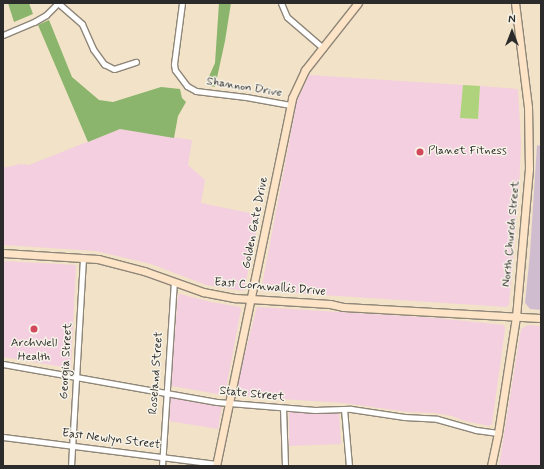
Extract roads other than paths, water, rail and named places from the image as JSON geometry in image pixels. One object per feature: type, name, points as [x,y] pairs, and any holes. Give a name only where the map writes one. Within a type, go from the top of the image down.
[{"type":"main road","name":"Golden Gate Drive","points":[[216,465],[290,106],[300,78],[358,3]]},
{"type":"main road","name":"North Church Street","points":[[491,466],[498,433],[516,317],[526,216],[529,150],[527,96],[515,3]]},
{"type":"main road","name":"East Cornwallis Drive","points":[[3,253],[83,258],[129,266],[203,292],[251,300],[330,304],[343,307],[541,318]]},
{"type":"street","points":[[3,35],[34,22],[46,15],[58,3],[82,24],[93,49],[104,64],[114,69],[136,62]]},
{"type":"street","name":"Shannon Drive","points":[[182,3],[174,57],[175,70],[181,80],[196,91],[246,97],[290,106]]},
{"type":"street","points":[[281,3],[286,17],[322,48]]},
{"type":"street","name":"Georgia Street","points":[[71,466],[83,258]]},
{"type":"street","name":"Roseland Street","points":[[162,466],[174,282]]},
{"type":"street","name":"State Street","points":[[3,364],[228,403],[283,408],[324,410],[344,409],[404,417],[442,419],[476,430],[498,433]]},
{"type":"street","points":[[283,408],[285,466]]},
{"type":"street","points":[[344,409],[349,466]]},
{"type":"street","name":"East Newlyn Street","points":[[3,437],[216,465]]},
{"type":"place","name":"Planet Fitness","points":[[420,152]]},
{"type":"place","name":"ArchWell Health","points":[[34,329]]}]
